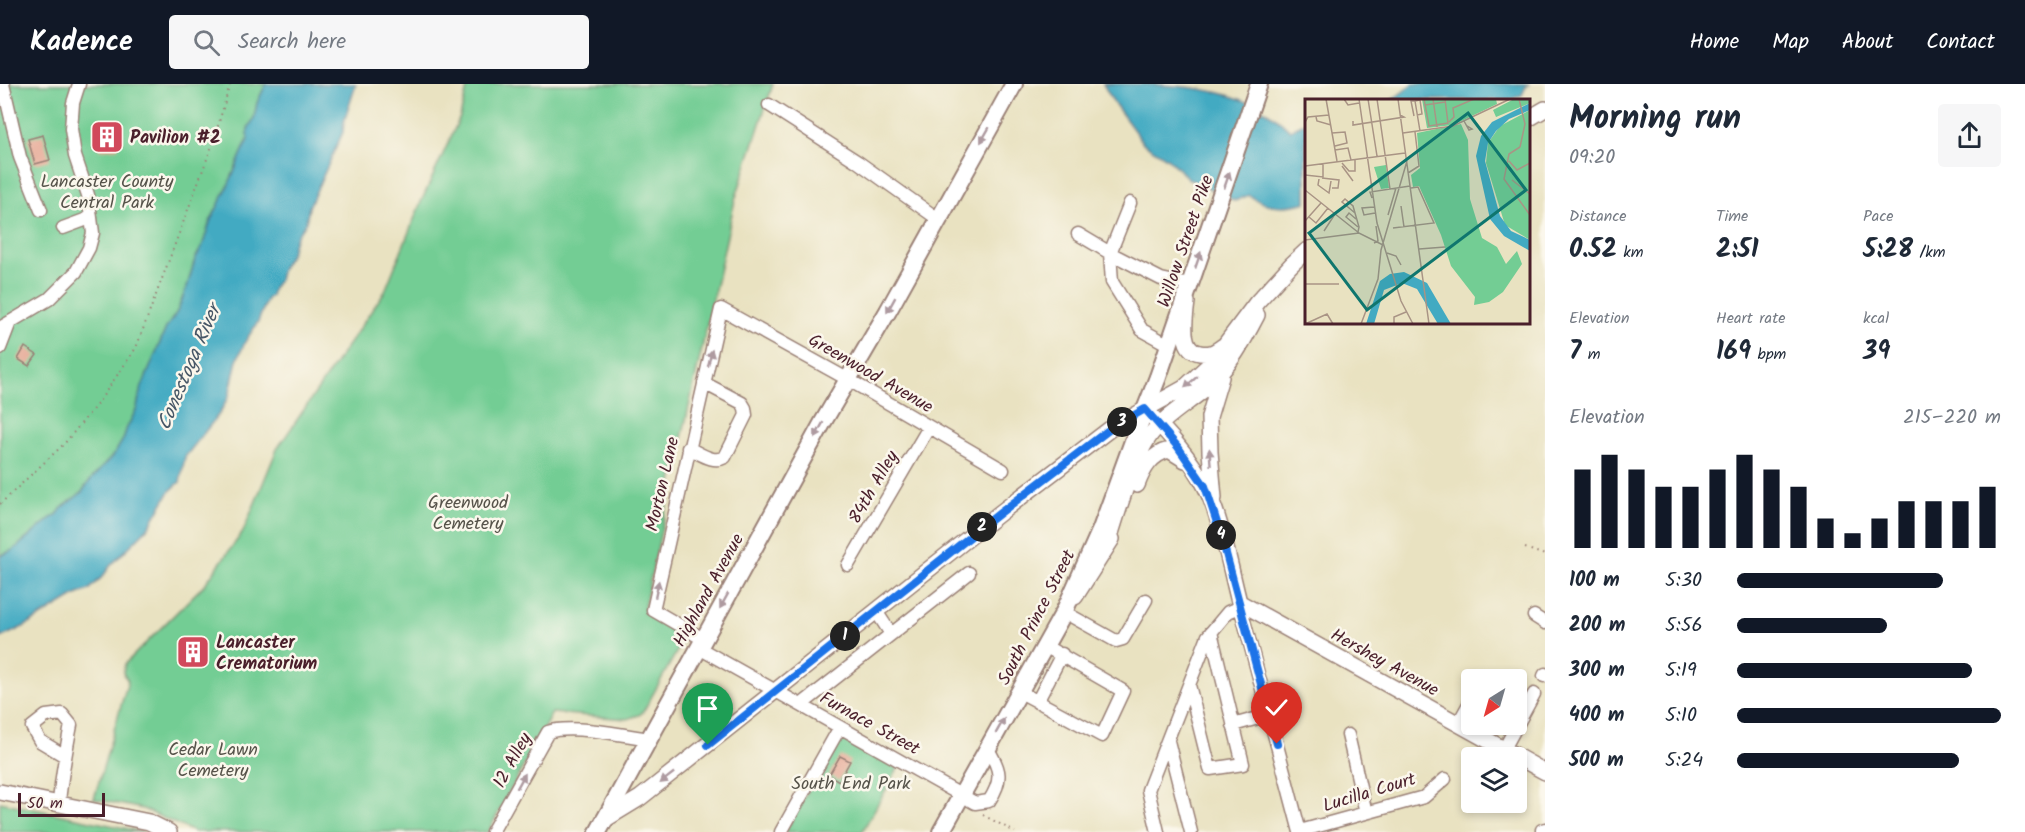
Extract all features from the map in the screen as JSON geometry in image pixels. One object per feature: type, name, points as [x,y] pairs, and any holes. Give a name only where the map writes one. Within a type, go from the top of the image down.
[{"type":"highway","points":[[849,380],[1014,84]]},
{"type":"highway","name":"Willow Street Pike","points":[[1145,409],[1259,84]]},
{"type":"highway","name":"Highland Avenue","points":[[601,826],[823,422],[849,380]]},
{"type":"highway","name":"South Prince Street","points":[[941,832],[1064,612],[1101,530],[1145,409]]},
{"type":"main road","points":[[1530,118],[1545,109]]},
{"type":"main road","points":[[601,826],[640,798],[1000,513],[1110,429],[1184,388],[1212,362],[1257,302],[1305,252]]},
{"type":"main road","points":[[1189,285],[1185,314],[1185,339],[1189,348],[1196,352],[1211,354],[1227,342]]},
{"type":"main road","points":[[1107,546],[1139,453],[1160,425],[1209,386],[1224,368],[1238,349],[1271,288]]},
{"type":"main road","points":[[1216,516],[1209,417],[1224,368]]},
{"type":"main road","points":[[1145,409],[1160,425],[1205,486],[1216,516],[1240,604]]},
{"type":"main road","points":[[1064,612],[1084,586],[1107,546],[1123,524],[1143,471],[1154,457],[1169,450],[1190,464]]},
{"type":"main road","name":"Hershey Avenue","points":[[1240,604],[1500,747]]},
{"type":"main road","name":"Hershey Avenue","points":[[1527,762],[1545,772]]},
{"type":"main road","points":[[0,792],[149,822],[169,832]]},
{"type":"street","points":[[3,84],[20,157],[41,210]]},
{"type":"street","points":[[0,348],[5,325],[49,299],[75,272],[89,248],[93,233],[88,195],[78,169],[72,142],[72,116],[79,84]]},
{"type":"street","points":[[769,105],[858,162],[938,219]]},
{"type":"street","points":[[1130,203],[1110,254],[1112,282],[1142,330],[1169,345]]},
{"type":"street","points":[[63,228],[90,218]]},
{"type":"street","points":[[1078,234],[1110,254],[1161,279],[1189,285]]},
{"type":"street","name":"Greenwood Avenue","points":[[721,309],[849,380],[1003,470]]},
{"type":"street","name":"Morton Lane","points":[[701,643],[653,610],[721,309]]},
{"type":"street","points":[[688,448],[716,460],[722,459],[746,415],[742,403],[704,383]]},
{"type":"street","name":"84th Alley","points":[[848,566],[929,427]]},
{"type":"street","points":[[801,705],[969,573]]},
{"type":"street","points":[[1064,612],[1116,641],[1123,639],[1146,600]]},
{"type":"street","points":[[1158,832],[1148,790],[1211,632],[1228,612],[1240,604],[1300,832]]},
{"type":"street","points":[[876,611],[891,634]]},
{"type":"street","points":[[1189,685],[1210,770],[1243,764],[1211,632]]},
{"type":"street","name":"Furnace Street","points":[[701,643],[776,691],[975,802],[989,801],[997,789],[1000,772],[987,748]]},
{"type":"street","points":[[1020,692],[1102,736],[1123,691],[1045,646]]},
{"type":"street","points":[[1037,702],[1062,654]]},
{"type":"street","points":[[1505,747],[1534,694]]},
{"type":"street","points":[[1233,725],[1269,716]]},
{"type":"street","points":[[1458,724],[1461,718]]},
{"type":"street","points":[[781,832],[840,727]]},
{"type":"street","name":"12 Alley","points":[[492,832],[548,732],[557,729],[649,739]]},
{"type":"street","points":[[1348,735],[1366,813]]},
{"type":"street","points":[[1168,741],[1191,832]]},
{"type":"street","points":[[59,803],[65,756]]},
{"type":"street","name":"Lucilla Court","points":[[1300,832],[1424,797],[1445,779]]},
{"type":"path","points":[[0,504],[64,444],[98,403],[136,348],[213,143],[230,84]]},
{"type":"path","points":[[1525,548],[1545,555]]},
{"type":"path","points":[[823,772],[834,778]]},
{"type":"path","points":[[977,812],[1015,832]]},
{"type":"green space","name":"Lancaster County Central Park","points":[[0,84],[266,84],[248,129],[248,139],[210,222],[177,312],[166,328],[124,439],[82,492],[13,550],[0,556]]},
{"type":"green space","name":"Greenwood Cemetery","points":[[468,84],[773,84],[735,200],[644,608],[686,635],[643,712],[639,715],[627,719],[552,713],[488,832],[194,832],[143,809],[94,799],[128,681],[123,673],[125,664],[205,584],[243,532],[277,449],[385,291],[421,202],[460,117]]},
{"type":"green space","name":"South End Park","points":[[839,735],[898,768],[862,832],[785,832]]},
{"type":"green space","points":[[0,802],[143,832],[0,832]]},
{"type":"water","name":"Conestoga River","points":[[266,84],[356,84],[343,132],[309,207],[306,223],[295,238],[279,280],[237,360],[229,396],[219,414],[185,457],[180,482],[170,491],[148,528],[103,576],[89,590],[0,638],[0,556],[13,550],[82,492],[115,453],[124,438],[166,328],[177,312],[210,222],[248,139],[248,129]]},
{"type":"water","points":[[1103,84],[1179,86],[1228,95],[1251,103],[1272,115],[1290,130],[1305,122],[1305,202],[1276,206],[1249,195],[1235,201],[1189,179],[1167,158],[1144,144]]},
{"type":"water","points":[[1413,84],[1530,84],[1526,86],[1522,95],[1512,99],[1393,99]]},
{"type":"building","name":"Pavilion #2","points":[[115,123],[118,148],[100,150],[97,126]]},
{"type":"building","points":[[43,135],[50,160],[35,164],[28,139]]},
{"type":"building","points":[[25,347],[37,355],[29,366],[18,359]]},
{"type":"building","name":"Lancaster Crematorium","points":[[186,638],[203,640],[201,666],[184,664]]},
{"type":"building","points":[[840,756],[850,761],[839,781],[829,775]]},
{"type":"place","name":"Pavilion #2","points":[[107,137]]},
{"type":"place","name":"Lancaster Crematorium","points":[[193,652]]},
{"type":"route","points":[[708,745],[1000,513],[1110,429],[1145,409],[1178,447],[1205,486],[1221,535],[1277,744]]},
{"type":"park label","name":"Cedar Lawn Cemetery","points":[[213,759]]}]
